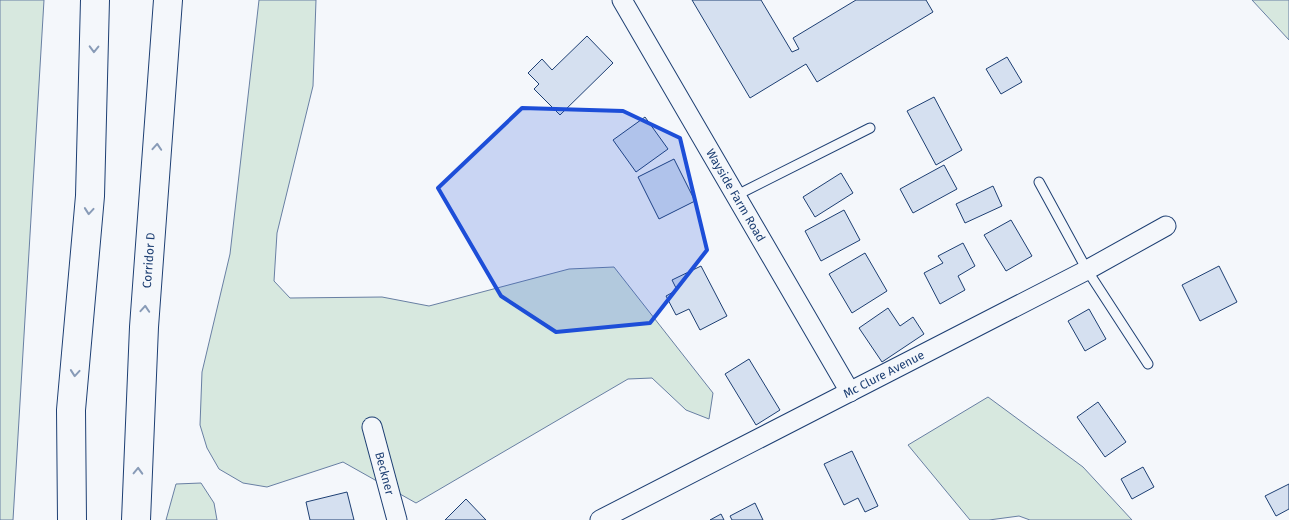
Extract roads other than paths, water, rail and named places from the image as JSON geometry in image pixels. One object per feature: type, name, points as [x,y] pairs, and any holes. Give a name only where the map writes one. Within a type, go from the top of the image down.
[{"type":"highway","points":[[72,520],[71,410],[90,196],[95,0]]},
{"type":"highway","name":"Corridor D","points":[[136,520],[144,327],[168,0]]},
{"type":"street","name":"Wayside Farm Road","points":[[622,0],[850,392]]},
{"type":"street","name":"Mc Clure Avenue","points":[[600,520],[1087,270],[1166,226]]},
{"type":"street","name":"Beckner","points":[[372,427],[397,520]]},
{"type":"lane","points":[[736,195],[870,128]]},
{"type":"lane","points":[[1039,182],[1087,270],[1148,364]]}]
